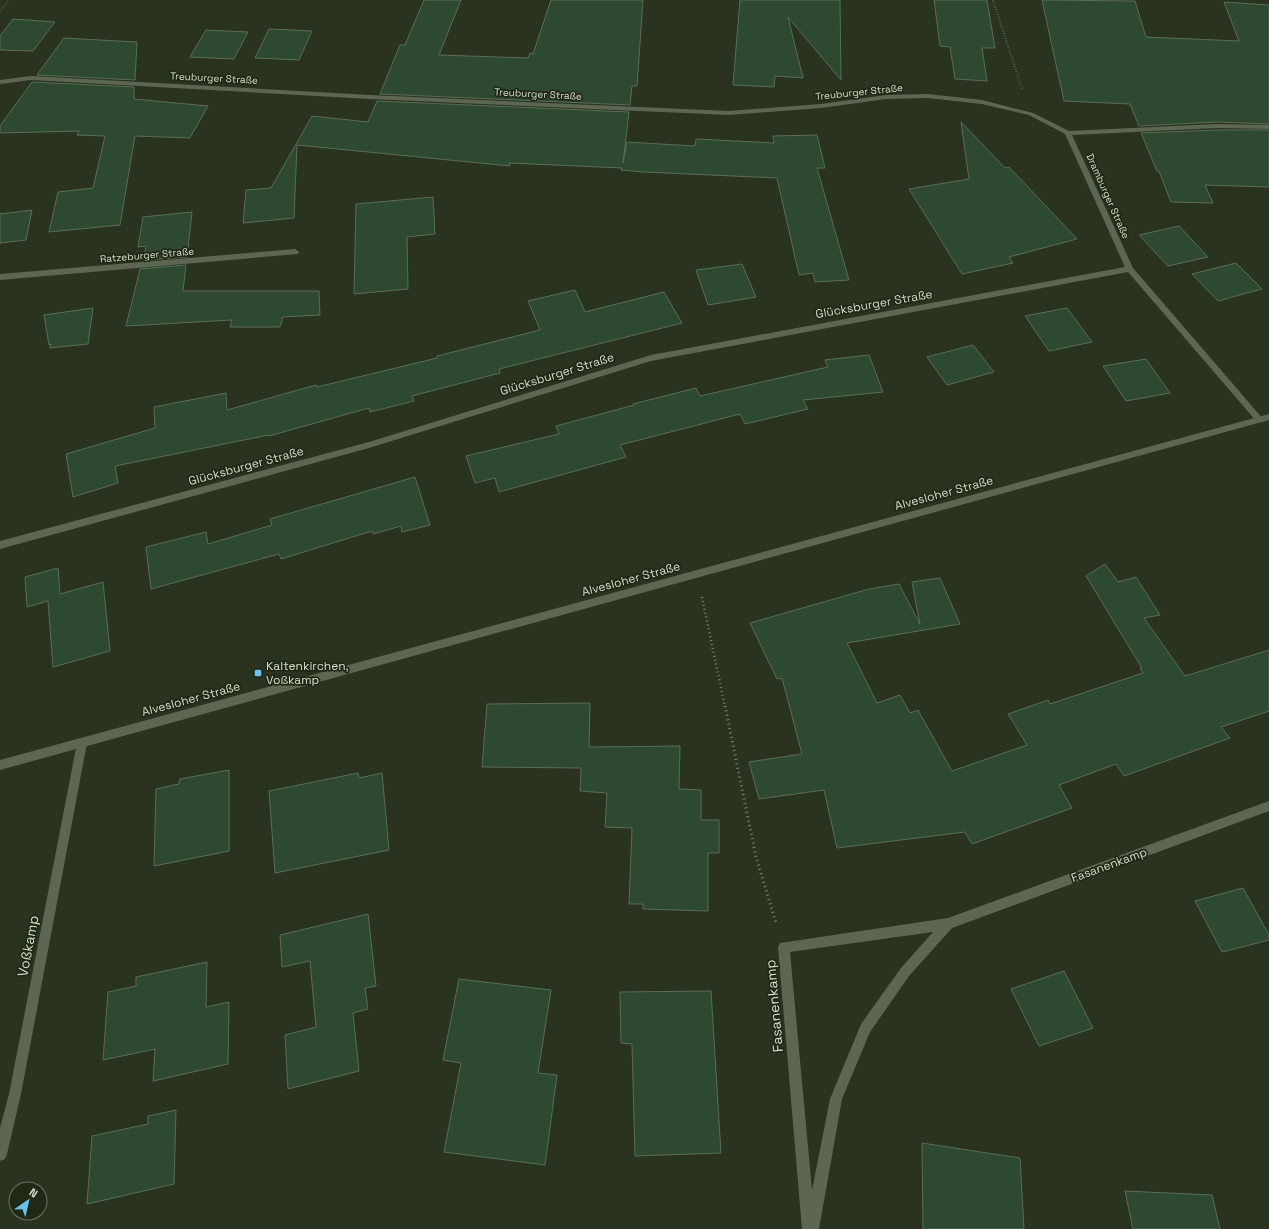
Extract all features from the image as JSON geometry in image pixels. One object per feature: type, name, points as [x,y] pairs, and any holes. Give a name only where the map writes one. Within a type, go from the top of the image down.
[{"type":"street","name":"Treuburger Straße","points":[[0,82],[31,78],[370,97],[729,113],[821,106],[886,97],[928,96],[982,102],[1030,114],[1068,133]]},
{"type":"street","points":[[1068,133],[1217,126],[1269,127]]},
{"type":"street","name":"Dramburger Straße","points":[[1068,133],[1130,269],[1265,419]]},
{"type":"street","name":"Ratzeburger Straße","points":[[0,277],[296,252]]},
{"type":"street","name":"Glücksburger Straße","points":[[0,545],[369,445],[651,358],[1130,269]]},
{"type":"street","name":"Alvesloher Straße","points":[[0,765],[1265,419]]},
{"type":"street","name":"Voßkamp","points":[[0,1154],[15,1094],[82,743]]},
{"type":"street","name":"Fasanenkamp","points":[[809,1229],[784,947],[948,924],[1269,806]]},
{"type":"street","name":"Fasanenkamp","points":[[812,1229],[836,1099],[865,1028],[905,972],[948,924]]},
{"type":"path","points":[[0,12],[9,0]]},
{"type":"path","points":[[993,0],[1030,114]]},
{"type":"path","points":[[698,574],[756,857],[784,947]]},
{"type":"building","points":[[424,0],[461,0],[439,55],[528,58],[530,53],[533,54],[551,0],[643,0],[637,86],[632,86],[630,105],[380,94],[400,45],[405,45]]},
{"type":"building","points":[[740,0],[840,0],[841,80],[788,17],[803,78],[775,76],[774,87],[733,85]]},
{"type":"building","points":[[934,0],[987,0],[995,48],[982,48],[987,81],[955,79],[950,47],[940,46]]},
{"type":"building","points":[[1042,0],[1135,1],[1146,37],[1239,41],[1224,2],[1269,5],[1269,124],[1217,122],[1139,126],[1130,104],[1064,101]]},
{"type":"building","points":[[13,19],[55,22],[33,51],[0,50],[0,36]]},
{"type":"building","points":[[269,29],[312,31],[299,60],[255,58]]},
{"type":"building","points":[[206,30],[248,32],[234,59],[190,57]]},
{"type":"building","points":[[64,38],[137,42],[135,80],[37,75]]},
{"type":"building","points":[[32,82],[134,87],[134,99],[208,106],[190,138],[135,136],[120,225],[49,232],[58,192],[93,188],[105,136],[77,135],[79,131],[0,133],[0,126]]},
{"type":"building","points":[[377,101],[629,112],[623,163],[627,142],[695,146],[696,139],[774,143],[773,136],[817,135],[825,168],[817,168],[849,280],[815,282],[813,273],[799,275],[777,178],[644,172],[621,170],[622,168],[509,163],[510,166],[297,145],[294,218],[243,223],[246,190],[271,188],[312,116],[368,122]]},
{"type":"building","points":[[961,122],[1005,168],[1009,167],[1077,239],[1009,257],[1013,263],[962,274],[909,189],[969,179]]},
{"type":"building","points":[[1217,130],[1269,130],[1269,187],[1205,185],[1213,203],[1171,202],[1159,171],[1157,171],[1141,133]]},
{"type":"building","points":[[433,197],[435,234],[407,237],[408,289],[354,294],[356,204]]},
{"type":"building","points":[[32,210],[26,240],[0,243],[0,214]]},
{"type":"building","points":[[192,212],[187,257],[143,260],[146,246],[138,247],[143,217]]},
{"type":"building","points":[[1179,226],[1208,257],[1168,266],[1139,235]]},
{"type":"building","points":[[1236,263],[1262,289],[1218,301],[1192,274]]},
{"type":"building","points":[[742,264],[756,297],[708,305],[696,270]]},
{"type":"building","points":[[186,265],[183,291],[319,291],[320,315],[283,317],[280,327],[230,327],[232,320],[126,326],[140,269]]},
{"type":"building","points":[[575,290],[585,312],[664,292],[682,323],[499,369],[500,373],[412,396],[414,401],[370,412],[369,408],[269,436],[115,466],[118,483],[73,497],[66,454],[155,428],[154,407],[226,393],[227,410],[316,385],[317,387],[437,358],[437,356],[540,330],[528,301]]},
{"type":"building","points":[[93,308],[88,344],[50,348],[51,344],[49,345],[44,315]]},
{"type":"building","points":[[1067,308],[1092,342],[1049,351],[1025,316]]},
{"type":"building","points":[[973,345],[994,372],[947,385],[927,357]]},
{"type":"building","points":[[869,355],[883,392],[803,400],[808,409],[745,424],[740,414],[620,445],[626,457],[499,492],[495,478],[475,483],[466,456],[559,434],[556,426],[696,388],[700,396],[828,367],[825,360]]},
{"type":"building","points":[[1146,359],[1170,393],[1126,401],[1103,366]]},
{"type":"building","points":[[415,477],[430,525],[402,532],[401,526],[373,534],[372,531],[281,559],[279,554],[151,589],[146,547],[206,532],[208,544],[272,525],[270,519]]},
{"type":"building","points":[[1105,564],[1118,582],[1136,577],[1160,615],[1144,618],[1185,676],[1269,650],[1269,711],[1221,727],[1230,738],[1124,776],[1116,764],[1059,785],[1072,808],[972,844],[965,832],[837,848],[824,790],[759,799],[749,762],[802,754],[782,678],[777,679],[750,623],[869,589],[899,584],[920,624],[912,582],[940,578],[960,624],[847,643],[877,703],[900,695],[910,713],[918,710],[952,771],[1027,745],[1008,714],[1048,700],[1050,704],[1143,673],[1140,668],[1142,668],[1086,576]]},
{"type":"building","points":[[58,568],[60,594],[103,582],[110,651],[53,667],[48,601],[27,607],[25,577]]},
{"type":"building","points":[[590,703],[589,747],[680,746],[679,789],[701,790],[701,820],[719,820],[719,853],[708,853],[708,911],[643,909],[643,904],[629,904],[632,828],[605,827],[607,793],[580,791],[581,768],[482,767],[487,704]]},
{"type":"building","points":[[229,770],[229,851],[154,866],[156,789],[179,784],[180,779]]},
{"type":"building","points":[[358,773],[359,778],[382,773],[389,850],[275,873],[269,791]]},
{"type":"building","points":[[1243,888],[1269,935],[1269,940],[1222,952],[1195,901]]},
{"type":"building","points":[[368,914],[376,986],[365,988],[368,1009],[353,1013],[359,1071],[288,1089],[285,1035],[316,1027],[310,961],[282,967],[280,935]]},
{"type":"building","points":[[207,962],[206,1007],[229,1002],[228,1064],[153,1081],[155,1049],[103,1060],[108,992],[136,986],[136,977]]},
{"type":"building","points":[[1064,971],[1093,1028],[1039,1046],[1011,989]]},
{"type":"building","points":[[459,979],[551,990],[538,1073],[557,1075],[545,1165],[444,1152],[461,1063],[443,1060]]},
{"type":"building","points":[[711,991],[721,1153],[635,1156],[632,1044],[621,1043],[620,992]]},
{"type":"building","points":[[176,1110],[174,1184],[87,1204],[92,1136],[148,1124],[148,1116]]},
{"type":"building","points":[[922,1143],[1020,1158],[1024,1229],[923,1229]]},
{"type":"building","points":[[1125,1191],[1212,1195],[1220,1229],[1133,1229]]},
{"type":"place","name":"Kaltenkirchen, Voßkamp","points":[[258,673]]}]
